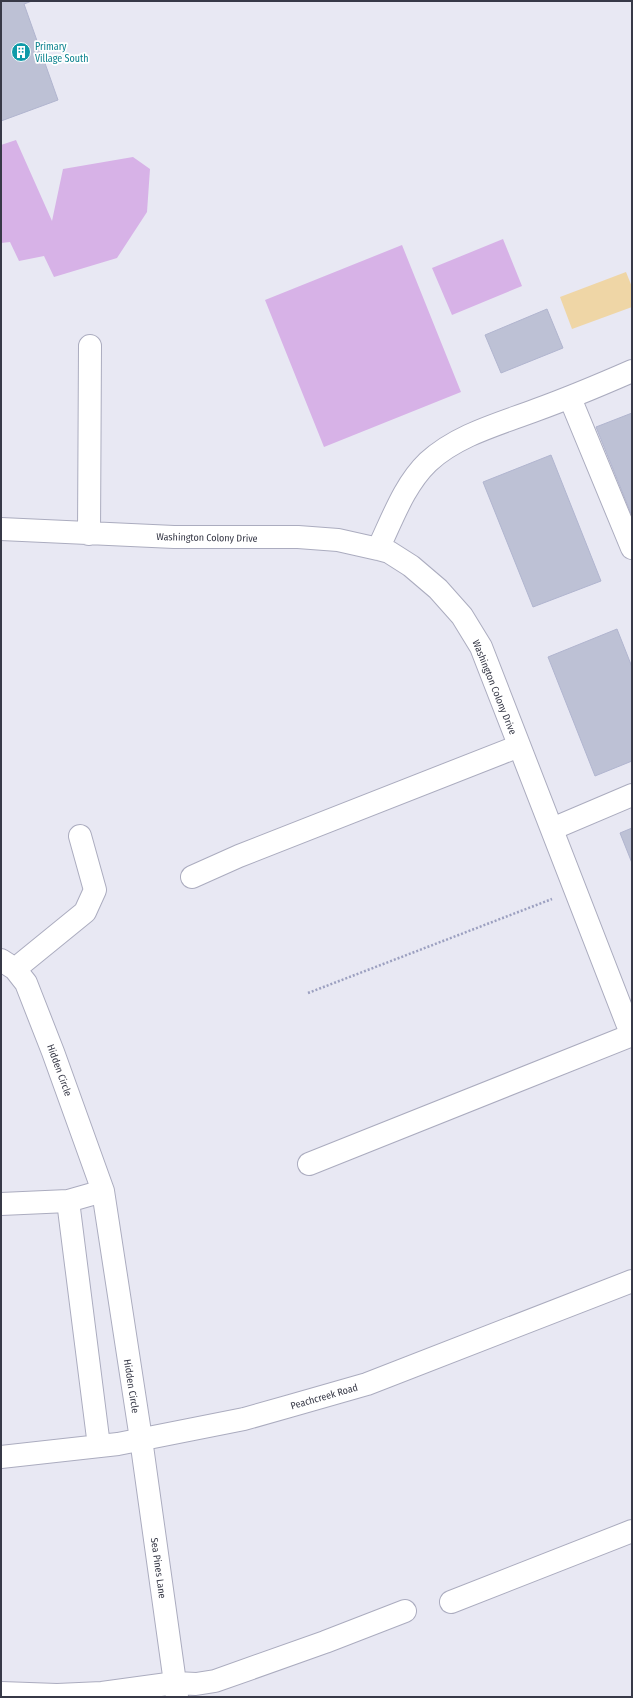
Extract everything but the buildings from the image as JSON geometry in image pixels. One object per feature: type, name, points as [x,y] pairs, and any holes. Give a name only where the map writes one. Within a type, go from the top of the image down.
[{"type":"street","points":[[89,534],[90,346]]},
{"type":"street","points":[[378,549],[411,482],[428,463],[448,446],[465,437],[570,398],[632,371]]},
{"type":"street","points":[[570,398],[632,548]]},
{"type":"street","name":"Washington Colony Drive","points":[[1,529],[174,537],[298,538],[338,540],[389,552],[411,566],[438,589],[462,616],[481,646],[632,1035]]},
{"type":"street","points":[[192,877],[239,856],[519,746]]},
{"type":"street","points":[[552,828],[632,795]]},
{"type":"street","points":[[8,964],[85,912],[95,890],[80,836]]},
{"type":"street","name":"Hidden Circle","points":[[8,964],[26,983],[102,1191],[141,1439]]},
{"type":"street","points":[[309,1164],[632,1035]]},
{"type":"street","points":[[1,1204],[68,1201],[102,1191]]},
{"type":"street","points":[[68,1201],[99,1446]]},
{"type":"street","name":"Peachcreek Road","points":[[1,1457],[99,1446],[244,1419],[367,1384],[632,1281]]},
{"type":"street","name":"Sea Pines Lane","points":[[141,1439],[176,1690]]},
{"type":"street","points":[[451,1602],[632,1531]]},
{"type":"street","points":[[1,1693],[57,1695],[176,1690],[196,1684],[215,1681],[325,1642],[405,1611]]},
{"type":"path","points":[[308,993],[575,890]]},
{"type":"shaded area","points":[[16,140],[52,221],[63,169],[133,157],[150,169],[147,212],[117,258],[54,277],[44,256],[19,261],[10,242],[1,243],[1,145]]},
{"type":"shaded area","points":[[503,239],[522,286],[452,315],[432,268]]},
{"type":"shaded area","points":[[402,245],[461,392],[324,447],[265,300]]},
{"type":"shaded area","points":[[626,272],[632,287],[632,307],[572,329],[560,297]]},
{"type":"place","name":"Primary Village South","points":[[21,52]]}]
